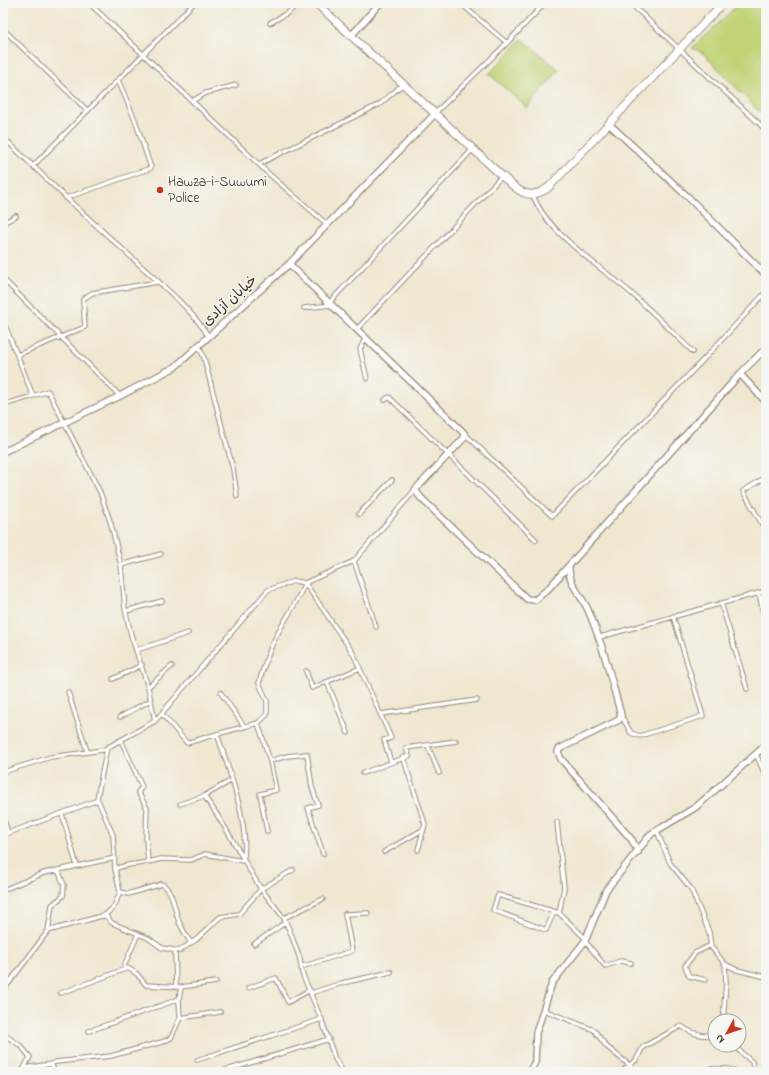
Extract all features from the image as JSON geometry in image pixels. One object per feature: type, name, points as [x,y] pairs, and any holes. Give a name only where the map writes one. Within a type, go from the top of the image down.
[{"type":"highway","points":[[316,3],[402,85],[502,176],[526,195],[540,193],[548,188],[723,3]]},
{"type":"street","points":[[90,3],[259,164],[328,225]]},
{"type":"street","points":[[33,166],[194,3]]},
{"type":"street","points":[[270,23],[289,12],[298,3]]},
{"type":"street","points":[[351,36],[380,3]]},
{"type":"street","points":[[460,3],[507,43]]},
{"type":"street","points":[[434,114],[507,43],[545,3]]},
{"type":"street","points":[[630,3],[766,130]]},
{"type":"street","points":[[3,29],[88,111]]},
{"type":"street","points":[[66,198],[151,168],[135,120],[118,80]]},
{"type":"street","points":[[192,101],[206,94],[236,85]]},
{"type":"street","points":[[259,164],[380,104],[402,85]]},
{"type":"street","name":"خیابان آزادی","points":[[3,452],[120,396],[175,367],[289,264],[434,114]]},
{"type":"street","points":[[608,124],[688,197],[765,271]]},
{"type":"street","points":[[3,137],[66,198],[158,282],[201,324],[209,337]]},
{"type":"street","points":[[304,308],[330,304],[473,149]]},
{"type":"street","points":[[357,329],[502,176]]},
{"type":"street","points":[[533,195],[537,206],[553,227],[631,293],[693,352]]},
{"type":"street","points":[[3,223],[16,216]]},
{"type":"street","points":[[289,264],[552,516],[703,360],[766,292]]},
{"type":"street","points":[[3,279],[120,396]]},
{"type":"street","points":[[17,355],[85,327],[83,299],[92,293],[158,282]]},
{"type":"street","points":[[3,321],[33,396]]},
{"type":"street","points":[[366,337],[360,349],[367,378]]},
{"type":"street","points":[[199,346],[204,358],[233,469],[237,496]]},
{"type":"street","points":[[415,490],[421,498],[527,599],[535,600],[559,577],[740,374],[766,348]]},
{"type":"street","points":[[740,374],[766,402]]},
{"type":"street","points":[[3,405],[48,391],[100,492],[117,542],[126,611],[131,635],[142,665],[155,722]]},
{"type":"street","points":[[384,400],[389,397],[536,540]]},
{"type":"street","points":[[3,772],[38,760],[107,748],[155,722],[268,590],[294,581],[305,583],[354,561],[415,490],[464,438],[464,432]]},
{"type":"street","points":[[766,477],[743,491],[766,531]]},
{"type":"street","points":[[359,514],[392,480]]},
{"type":"street","points":[[121,565],[161,554]]},
{"type":"street","points":[[354,561],[376,627]]},
{"type":"street","points":[[568,566],[569,577],[585,603],[600,637],[621,715],[631,734],[640,736],[703,716],[673,616]]},
{"type":"street","points":[[559,577],[569,577]]},
{"type":"street","points":[[305,583],[353,653],[391,738],[384,740],[391,762]]},
{"type":"street","points":[[162,714],[187,743],[258,723],[267,715],[267,701],[259,683],[277,634],[294,606],[305,583]]},
{"type":"street","points":[[600,637],[766,591]]},
{"type":"street","points":[[759,593],[766,622]]},
{"type":"street","points":[[126,611],[162,601]]},
{"type":"street","points":[[721,603],[747,689]]},
{"type":"street","points":[[137,650],[188,633]]},
{"type":"street","points":[[113,679],[142,665]]},
{"type":"street","points":[[148,687],[172,666]]},
{"type":"street","points":[[306,671],[312,688],[360,668]]},
{"type":"street","points":[[327,682],[348,733]]},
{"type":"street","points":[[68,692],[87,751]]},
{"type":"street","points":[[221,693],[244,726]]},
{"type":"street","points":[[120,717],[151,700]]},
{"type":"street","points":[[381,714],[476,700]]},
{"type":"street","points":[[621,715],[619,720],[559,749],[558,752],[561,759],[632,840],[638,852]]},
{"type":"street","points":[[258,723],[270,761],[276,790],[260,794],[267,831]]},
{"type":"street","points":[[217,734],[232,780],[242,823],[245,852],[243,860]]},
{"type":"street","points":[[121,740],[142,787],[138,792],[147,808],[146,837],[148,862]]},
{"type":"street","points":[[363,773],[409,756],[406,748],[456,741]]},
{"type":"street","points":[[530,1072],[535,1062],[536,1032],[552,984],[585,940],[606,890],[656,830],[696,807],[755,753],[766,745]]},
{"type":"street","points":[[428,746],[439,773]]},
{"type":"street","points":[[48,931],[105,915],[114,907],[120,892],[115,869],[113,835],[98,800],[99,781],[107,748]]},
{"type":"street","points":[[755,753],[766,777]]},
{"type":"street","points":[[270,761],[287,756],[307,754],[312,788],[318,805],[308,808],[323,854]]},
{"type":"street","points":[[403,757],[423,814],[425,824],[418,850]]},
{"type":"street","points":[[180,804],[204,796],[210,791],[232,780]]},
{"type":"street","points":[[204,796],[220,817],[243,860],[261,889],[285,920],[300,959],[301,967],[310,992],[322,1019],[335,1059],[343,1072]]},
{"type":"street","points":[[3,835],[98,800]]},
{"type":"street","points":[[62,814],[77,866]]},
{"type":"street","points":[[3,817],[8,833]]},
{"type":"street","points":[[557,822],[564,888],[559,913]]},
{"type":"street","points":[[384,852],[424,829]]},
{"type":"street","points":[[656,830],[670,863],[691,889],[709,932],[711,945],[724,964],[725,990],[724,1013]]},
{"type":"street","points":[[632,840],[637,842],[648,839]]},
{"type":"street","points":[[115,869],[129,863],[139,864],[162,859],[192,860],[205,854],[243,860]]},
{"type":"street","points":[[3,890],[44,873],[115,858]]},
{"type":"street","points":[[3,991],[48,931],[52,905],[63,896],[64,885],[58,870]]},
{"type":"street","points":[[105,915],[112,923],[138,934],[162,948],[179,951],[191,943],[220,917],[239,914],[261,889],[293,870]]},
{"type":"street","points":[[120,892],[128,894],[162,884],[165,886],[176,909],[179,922],[191,943]]},
{"type":"street","points":[[554,912],[546,930],[493,910],[498,895],[559,913],[585,940],[605,966],[621,960],[630,963]]},
{"type":"street","points":[[254,944],[285,920],[323,899]]},
{"type":"street","points":[[301,967],[352,951],[345,914],[368,913]]},
{"type":"street","points":[[125,969],[124,966],[138,934]]},
{"type":"street","points":[[706,980],[689,976],[685,966],[695,953],[711,945]]},
{"type":"street","points":[[175,951],[176,987]]},
{"type":"street","points":[[724,964],[766,977]]},
{"type":"street","points":[[61,993],[128,968],[137,974],[146,985],[181,987],[216,982]]},
{"type":"street","points":[[248,988],[276,978],[288,1002],[310,992],[391,972]]},
{"type":"street","points":[[24,1070],[56,1062],[111,1056],[162,1042],[171,1038],[180,1018],[179,999],[181,987]]},
{"type":"street","points":[[89,1031],[179,999]]},
{"type":"street","points":[[544,1010],[594,1030],[607,1047],[630,1064],[638,1072]]},
{"type":"street","points":[[180,1018],[220,1012]]},
{"type":"street","points":[[198,1060],[322,1019]]},
{"type":"street","points":[[620,1072],[636,1060],[643,1046],[681,1026],[691,1034],[707,1037]]},
{"type":"street","points":[[3,1034],[27,1052],[30,1058],[24,1070]]},
{"type":"street","points":[[220,1072],[329,1039]]},
{"type":"street","points":[[742,1053],[752,1062],[754,1072]]},
{"type":"street","points":[[51,1064],[55,1072]]},
{"type":"street","points":[[710,1069],[729,1069],[737,1072]]},
{"type":"green space","points":[[740,3],[766,3],[766,119],[703,53],[692,48]]},
{"type":"green space","points":[[522,39],[559,70],[527,108],[489,74]]},
{"type":"place","name":"Hawza-i-Suwumi Police","points":[[160,190]]}]
